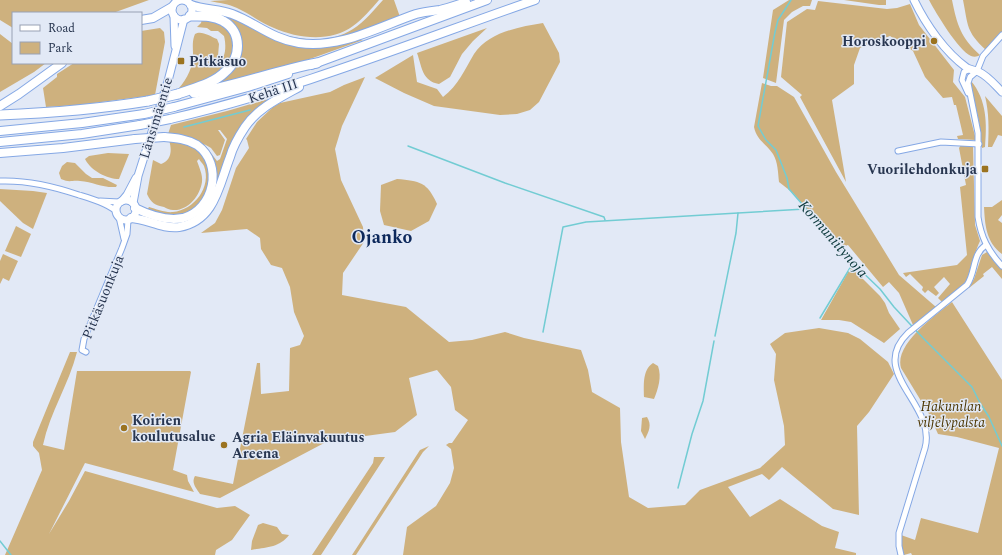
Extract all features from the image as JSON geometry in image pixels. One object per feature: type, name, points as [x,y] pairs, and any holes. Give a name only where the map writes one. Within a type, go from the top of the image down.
[{"type":"highway","points":[[189,3],[202,9],[222,11],[232,14],[260,30],[281,39],[297,43],[314,44],[340,41],[418,14],[441,10],[472,0]]},
{"type":"highway","name":"Kehä III","points":[[0,131],[60,126],[144,114],[174,107],[248,87],[487,0]]},
{"type":"highway","name":"Kehä III","points":[[0,142],[68,136],[140,125],[238,102],[319,76],[535,0]]},
{"type":"highway","points":[[142,20],[154,18],[172,7]]},
{"type":"highway","points":[[5,115],[121,106],[178,94],[202,86],[221,76],[231,66],[238,50],[235,33],[227,24],[217,18],[187,17]]},
{"type":"highway","points":[[178,94],[195,93],[229,86],[293,68],[317,63]]},
{"type":"highway","points":[[0,106],[61,64]]},
{"type":"highway","points":[[129,219],[142,220],[170,227],[178,227],[191,223],[203,216],[216,198],[234,146],[246,125],[263,108],[319,76]]},
{"type":"highway","points":[[0,153],[164,137],[176,138],[191,142],[200,148],[210,162],[213,182],[209,196],[204,204],[187,216],[168,219],[162,218],[134,206]]},
{"type":"main road","points":[[178,0],[184,0],[189,3],[191,12],[187,17],[181,20],[174,16],[172,7],[178,0]]},
{"type":"main road","points":[[914,0],[940,41],[956,59],[969,69],[978,69]]},
{"type":"main road","points":[[917,0],[923,12],[949,47],[966,63],[986,73],[1002,91]]},
{"type":"main road","name":"Länsimäentie","points":[[174,16],[174,61]]},
{"type":"main road","name":"Länsimäentie","points":[[134,206],[138,176],[187,17]]},
{"type":"main road","name":"Länsimäentie","points":[[121,201],[127,195],[133,182],[138,176]]},
{"type":"main road","points":[[128,200],[134,206],[135,212],[129,219],[125,220],[117,214],[117,205],[121,201],[128,200]]},
{"type":"street","points":[[1002,35],[984,56],[978,69],[968,81],[976,122],[978,144],[978,217],[980,231],[993,257],[1002,266]]},
{"type":"street","points":[[969,69],[964,72],[962,80],[964,88],[970,96]]},
{"type":"street","points":[[898,151],[941,142],[978,144]]},
{"type":"street","points":[[0,181],[32,182],[57,187],[99,201],[111,207],[117,214]]},
{"type":"street","points":[[99,201],[121,201]]},
{"type":"street","name":"Pitkäsuonkuja","points":[[117,214],[124,239]]},
{"type":"street","name":"Pitkäsuonkuja","points":[[86,352],[82,350],[84,339],[120,254],[127,234],[129,219]]},
{"type":"street","points":[[901,555],[899,534],[927,441],[925,424],[897,373],[894,361],[895,351],[897,346],[908,333],[967,285],[970,280],[978,253],[980,249],[986,245]]},
{"type":"green space","points":[[0,0],[149,0],[116,12],[12,12],[12,27],[0,20]]},
{"type":"green space","points":[[379,0],[367,14],[345,31],[325,37],[315,37],[294,35],[283,32],[265,24],[242,10],[210,1]]},
{"type":"green space","points":[[383,0],[394,0],[400,17],[353,34],[326,41],[291,39],[203,4],[234,10],[275,32],[297,38],[321,39],[332,38],[353,29]]},
{"type":"green space","points":[[789,0],[812,0],[810,6],[803,6],[792,12],[784,20],[776,83],[763,78],[773,10]]},
{"type":"green space","points":[[844,0],[886,0],[886,5],[879,5]]},
{"type":"green space","points":[[929,0],[952,0],[958,24],[964,37],[980,55],[976,57],[971,56],[960,47],[948,31]]},
{"type":"green space","points":[[963,0],[1002,0],[1002,32],[986,50],[979,44],[971,33],[967,22]]},
{"type":"green space","points":[[818,1],[887,9],[910,4],[919,25],[954,70],[953,82],[965,97],[976,140],[958,139],[957,136],[963,135],[956,105],[954,105],[952,97],[943,98],[925,77],[913,51],[890,36],[860,48],[854,65],[854,84],[832,100],[846,182],[800,97],[802,95],[781,77],[787,22],[807,9],[815,10]]},
{"type":"green space","points":[[218,13],[236,19],[282,43],[356,39],[363,40],[296,64],[208,88],[230,72],[238,34]]},
{"type":"green space","points":[[202,19],[217,22],[228,28],[235,45],[231,63],[210,79],[180,89],[179,88],[185,80],[191,67],[195,34],[203,33],[217,39],[219,44],[218,56],[222,59],[225,52],[224,36],[218,31],[211,31],[207,28],[197,27],[201,23]]},
{"type":"green space","points":[[543,23],[559,53],[560,62],[539,102],[530,110],[517,114],[500,115],[434,106],[375,78],[413,55],[417,82],[437,89],[443,97],[457,83],[474,54],[488,40],[505,32],[524,26]]},
{"type":"green space","points":[[160,28],[164,32],[165,42],[155,95],[79,105],[46,107],[43,88],[57,77],[57,74],[72,64],[142,64],[142,31]]},
{"type":"green space","points":[[487,28],[462,54],[450,77],[439,84],[429,80],[426,77],[417,53]]},
{"type":"green space","points":[[0,34],[12,43],[12,64],[45,64],[0,92]]},
{"type":"green space","points":[[365,77],[342,126],[335,149],[341,180],[363,227],[364,242],[343,273],[342,295],[406,307],[449,342],[472,340],[505,332],[524,338],[581,350],[588,370],[592,392],[620,408],[621,442],[629,497],[648,508],[685,505],[700,490],[760,468],[785,445],[784,426],[774,380],[776,354],[770,344],[785,333],[819,328],[848,333],[860,339],[888,362],[894,374],[869,412],[857,426],[859,515],[833,509],[782,467],[769,480],[762,474],[728,487],[750,517],[780,499],[822,526],[839,532],[835,548],[856,553],[856,555],[403,555],[407,527],[436,506],[450,483],[454,468],[451,449],[446,445],[452,443],[468,420],[455,410],[451,387],[437,370],[409,378],[417,415],[395,432],[328,441],[220,498],[200,494],[194,483],[195,476],[233,484],[257,363],[260,363],[261,394],[289,391],[290,348],[300,345],[304,336],[294,312],[290,287],[282,268],[271,265],[261,249],[260,238],[247,229],[201,233],[215,223],[222,210],[236,168],[249,148],[246,139],[257,122],[273,107],[280,103],[330,92]]},
{"type":"green space","points":[[971,81],[980,96],[985,112],[985,147],[982,148],[979,122]]},
{"type":"green space","points":[[762,83],[777,86],[794,97],[836,172],[899,275],[936,307],[913,325],[899,293],[889,282],[883,287],[848,245],[845,246],[833,238],[793,193],[779,182],[778,168],[775,157],[759,139],[754,127]]},
{"type":"green space","points":[[985,96],[1002,116],[1002,136],[998,135],[992,147],[988,147],[989,134]]},
{"type":"green space","points":[[272,98],[251,115],[217,189],[190,221],[168,225],[151,217],[183,220],[214,188],[202,147],[168,134],[171,125]],"holes":[[[218,130],[220,130],[227,139],[220,159],[217,161],[204,144],[211,148],[217,156],[220,155],[225,140]]]},
{"type":"green space","points":[[169,140],[185,144],[196,149],[205,160],[209,170],[207,189],[203,198],[189,211],[176,216],[163,215],[147,210],[149,207],[173,212],[188,207],[199,196],[203,189],[206,174],[204,166],[199,159],[197,161],[202,177],[201,187],[192,202],[184,208],[171,210],[152,202],[147,194],[153,160],[161,164],[167,160],[171,151]]},
{"type":"green space","points":[[961,145],[973,146],[975,225],[980,241],[966,282],[942,302],[938,298],[950,284],[944,277],[934,287],[939,293],[936,296],[928,290],[925,293],[922,290],[923,287],[910,274],[906,277],[903,273],[957,265],[967,255],[960,187],[966,185],[959,148]]},
{"type":"green space","points":[[108,153],[129,154],[119,179],[109,178],[100,174],[91,167],[85,159],[89,156]]},
{"type":"green space","points":[[67,162],[75,163],[92,178],[103,178],[117,185],[116,187],[107,187],[61,179],[59,173],[62,166]]},
{"type":"green space","points":[[397,179],[422,184],[430,191],[437,204],[429,221],[411,231],[384,225],[380,211],[381,185]]},
{"type":"green space","points":[[0,189],[47,193],[33,229],[23,223],[0,201]]},
{"type":"green space","points":[[1002,200],[1002,215],[998,220],[1002,223],[1002,254],[993,244],[987,233],[984,207],[992,207]]},
{"type":"green space","points":[[16,226],[31,234],[21,257],[5,251]]},
{"type":"green space","points":[[987,252],[1002,269],[1002,279],[992,267],[983,274],[984,276],[969,288],[974,279],[982,255]]},
{"type":"green space","points":[[3,254],[18,261],[9,281],[3,278],[0,284],[0,261]]},
{"type":"green space","points":[[851,267],[880,296],[900,329],[884,343],[851,322],[821,320]]},
{"type":"green space","name":"Hakunilan viljelypalsta","points":[[952,302],[1002,380],[1002,555],[912,555],[911,553],[904,555],[901,546],[901,535],[915,540],[921,518],[978,533],[999,448],[957,437],[938,434],[929,414],[901,368],[901,359],[904,349],[910,340],[927,322]]},
{"type":"green space","points":[[70,352],[77,352],[74,364],[50,421],[43,445],[64,450],[77,371],[190,371],[173,470],[187,475],[188,481],[194,492],[85,463],[49,534],[85,471],[217,508],[235,506],[250,515],[232,540],[216,550],[215,555],[5,555],[42,470],[39,453],[33,446],[33,442]]},
{"type":"green space","points":[[653,363],[658,366],[660,374],[654,399],[644,397],[645,374],[649,366]]},
{"type":"green space","points":[[647,417],[650,425],[645,439],[641,431],[642,418]]},
{"type":"green space","points":[[429,446],[423,452],[356,555],[352,555],[420,450]]},
{"type":"green space","points":[[374,457],[385,457],[321,555],[312,555],[373,463]]},
{"type":"green space","points":[[263,523],[277,527],[282,534],[289,535],[277,545],[251,550],[252,541],[258,525]]},
{"type":"waterway","name":"Kormuniitynoja","points":[[791,0],[778,20],[758,126],[766,140],[776,150],[787,178],[789,189],[855,265],[880,289],[894,307],[923,338],[972,387],[989,417],[1002,446]]},
{"type":"waterway","points":[[184,127],[250,110]]},
{"type":"waterway","points":[[408,146],[505,183],[604,217],[605,220]]},
{"type":"waterway","points":[[715,336],[736,233],[738,213],[805,209]]},
{"type":"waterway","points":[[543,332],[563,227],[586,222],[738,213]]},
{"type":"waterway","points":[[820,318],[853,263]]},
{"type":"waterway","points":[[678,488],[692,434],[703,401],[714,341]]},
{"type":"waterway","points":[[0,541],[11,555]]},
{"type":"place","name":"Horoskooppi","points":[[934,41]]},
{"type":"place","name":"Pitkäsuo","points":[[181,61]]},
{"type":"place","name":"Vuorilehdonkuja","points":[[985,169]]},
{"type":"place","name":"Koirien koulutusalue","points":[[124,428]]},
{"type":"place","name":"Agria Eläinvakuutus Areena","points":[[224,445]]},
{"type":"district","name":"Ojanko","points":[[382,237]]}]
